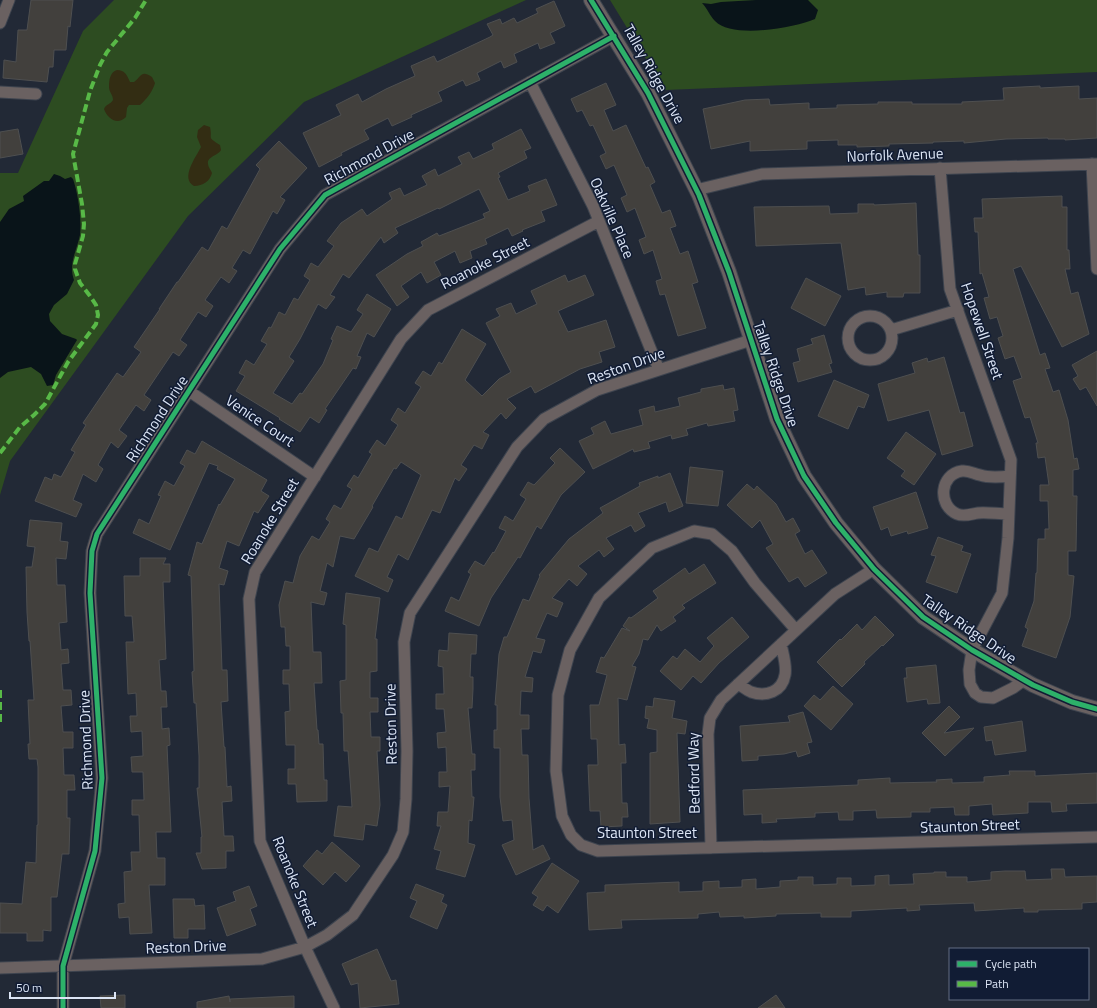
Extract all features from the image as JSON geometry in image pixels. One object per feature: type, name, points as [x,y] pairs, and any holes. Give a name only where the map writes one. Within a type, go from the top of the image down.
[{"type":"street","points":[[0,23],[9,0]]},
{"type":"street","name":"Talley Ridge Drive","points":[[591,0],[648,93],[696,190],[729,272],[776,419],[804,476],[836,523],[874,569],[923,617],[972,650],[1024,680],[1072,702],[1097,709]]},
{"type":"street","name":"Richmond Drive","points":[[63,1008],[63,966],[95,851],[102,778],[90,593],[92,551],[97,534],[280,249],[325,195],[614,36]]},
{"type":"street","name":"Oakville Place","points":[[530,82],[593,206],[659,370]]},
{"type":"street","points":[[0,92],[36,94]]},
{"type":"street","points":[[1094,164],[1097,269]]},
{"type":"street","name":"Norfolk Avenue","points":[[696,190],[762,174],[1094,164]]},
{"type":"street","name":"Hopewell Street","points":[[940,168],[950,289],[1011,460],[1008,538],[1002,593],[972,650]]},
{"type":"street","name":"Roanoke Street","points":[[334,1008],[305,947],[260,841],[249,599],[255,572],[401,339],[428,310],[599,221]]},
{"type":"street","points":[[891,330],[958,310]]},
{"type":"street","points":[[876,316],[882,319],[891,330],[891,346],[881,358],[874,360],[859,358],[849,346],[848,332],[851,325],[862,317],[876,316]]},
{"type":"street","name":"Reston Drive","points":[[0,968],[262,959],[305,947],[327,935],[353,915],[393,855],[403,832],[406,799],[407,751],[404,642],[410,613],[517,447],[544,419],[597,390],[751,340]]},
{"type":"street","name":"Venice Court","points":[[189,391],[315,477]]},
{"type":"street","points":[[1008,514],[978,513],[968,516],[958,515],[950,510],[944,501],[943,491],[946,482],[953,474],[962,471],[972,472],[980,476],[1010,476]]},
{"type":"street","name":"Staunton Street","points":[[796,630],[755,583],[732,551],[712,534],[694,531],[652,548],[599,598],[570,650],[558,695],[556,771],[562,816],[570,835],[581,845],[598,851],[1097,837]]},
{"type":"street","name":"Bedford Way","points":[[711,848],[708,734],[710,718],[721,700],[796,630],[836,594],[874,569]]},
{"type":"street","points":[[738,684],[750,692],[766,694],[775,692],[782,684],[786,675],[781,644]]},
{"type":"street","name":"Talley Ridge Drive","points":[[972,650],[969,670],[970,684],[975,693],[981,698],[993,698],[1001,695],[1024,680]]},
{"type":"green space","points":[[114,0],[526,0],[304,102],[188,216],[10,461],[0,495],[0,173],[18,173],[83,31]]},
{"type":"green space","points":[[610,0],[1097,0],[1097,72],[665,90]]},
{"type":"sand","points":[[117,70],[124,72],[130,82],[134,82],[142,75],[146,74],[152,77],[155,83],[145,101],[140,105],[129,105],[127,108],[126,117],[119,121],[110,118],[104,109],[113,100],[109,89],[109,82],[111,74]]},
{"type":"sand","points":[[204,125],[210,127],[211,139],[220,145],[221,150],[208,161],[208,166],[212,173],[208,181],[194,186],[188,178],[190,167],[201,147],[197,137],[198,130]]},
{"type":"shaded area","points":[[756,0],[808,0],[818,10],[815,19],[793,26],[749,31],[735,30],[723,26],[715,21],[702,3],[711,4]]},
{"type":"shaded area","points":[[54,174],[65,179],[71,177],[73,179],[79,207],[80,235],[72,263],[72,274],[74,280],[67,294],[54,305],[49,314],[50,321],[62,334],[77,340],[56,375],[53,385],[47,386],[41,374],[31,367],[8,372],[0,378],[0,222],[9,209],[24,201],[23,196],[44,181],[49,181]]},
{"type":"building","points":[[31,0],[73,0],[70,27],[68,26],[66,50],[54,50],[53,67],[49,67],[47,82],[3,78],[4,60],[16,62],[18,30],[27,30]]},
{"type":"building","points":[[554,1],[565,26],[550,33],[555,43],[540,49],[538,43],[514,54],[517,62],[504,68],[501,61],[477,73],[480,80],[466,86],[463,80],[438,92],[442,101],[411,115],[412,117],[392,126],[388,118],[364,130],[369,139],[341,153],[342,155],[319,167],[303,133],[341,115],[336,105],[358,94],[362,102],[415,76],[411,66],[434,56],[437,62],[490,37],[493,35],[487,24],[500,19],[502,24],[514,18],[517,23],[538,13],[536,9]]},
{"type":"building","points":[[606,83],[616,105],[604,110],[613,131],[626,125],[646,168],[648,167],[655,182],[650,185],[662,213],[670,210],[676,226],[670,228],[680,254],[688,251],[698,282],[692,284],[706,328],[678,336],[665,294],[660,295],[656,281],[662,279],[653,250],[644,254],[639,240],[646,237],[635,208],[627,212],[621,198],[627,195],[614,165],[606,169],[600,156],[606,153],[593,125],[590,126],[582,110],[577,112],[571,99]]},
{"type":"building","points":[[1040,86],[1040,88],[1079,86],[1079,99],[1097,98],[1097,138],[1065,140],[1048,138],[1006,139],[964,143],[964,141],[933,142],[857,147],[857,145],[838,145],[838,140],[807,141],[807,149],[750,151],[750,141],[711,149],[703,109],[745,100],[769,99],[770,105],[809,103],[809,109],[837,108],[837,105],[878,104],[878,102],[962,104],[962,102],[1004,100],[1003,88]]},
{"type":"building","points":[[18,129],[23,154],[0,158],[0,132]]},
{"type":"building","points":[[521,129],[531,148],[524,151],[527,158],[498,173],[500,177],[498,178],[508,200],[530,191],[528,186],[546,179],[557,205],[541,211],[545,221],[522,230],[523,231],[512,236],[508,228],[485,239],[487,244],[470,251],[472,258],[460,263],[455,251],[434,262],[441,275],[427,283],[421,272],[401,286],[409,297],[397,306],[376,275],[407,254],[423,246],[421,242],[437,233],[439,236],[485,218],[483,214],[490,211],[479,189],[439,209],[438,208],[395,228],[398,233],[384,243],[381,237],[349,278],[343,274],[330,295],[335,297],[326,309],[318,304],[289,357],[294,361],[273,393],[292,404],[300,393],[302,394],[323,364],[337,326],[351,332],[363,314],[357,310],[367,294],[391,309],[374,337],[367,333],[357,356],[361,357],[356,369],[353,368],[325,409],[327,410],[319,423],[310,417],[300,432],[236,391],[245,376],[239,373],[246,360],[254,365],[267,344],[261,341],[269,327],[271,328],[279,312],[285,315],[294,298],[298,300],[310,280],[304,276],[311,263],[318,267],[334,246],[327,241],[341,223],[362,209],[367,216],[392,199],[389,193],[400,188],[404,196],[427,185],[422,176],[435,169],[438,176],[462,164],[458,157],[469,152],[473,159],[494,149],[492,144]]},
{"type":"building","points":[[279,141],[307,168],[280,197],[285,200],[277,214],[273,211],[250,254],[243,250],[232,268],[237,271],[229,283],[221,277],[205,300],[213,306],[206,317],[198,312],[180,340],[187,345],[179,356],[173,352],[144,395],[151,400],[144,411],[136,405],[119,430],[127,436],[118,448],[111,442],[98,465],[103,469],[96,482],[83,474],[73,500],[82,504],[76,517],[35,501],[45,477],[52,480],[54,474],[61,477],[75,452],[71,450],[86,425],[83,423],[117,373],[123,377],[141,352],[134,347],[202,247],[208,251],[222,226],[227,229],[260,169],[256,165]]},
{"type":"building","points":[[1062,196],[1062,207],[1067,207],[1067,250],[1069,250],[1070,269],[1065,269],[1071,294],[1078,292],[1089,334],[1062,347],[1021,266],[1013,269],[1040,355],[1045,353],[1050,368],[1045,369],[1053,392],[1059,390],[1068,420],[1074,459],[1077,458],[1079,469],[1073,470],[1073,496],[1077,496],[1076,551],[1068,551],[1068,575],[1074,576],[1070,617],[1056,658],[1022,646],[1028,629],[1025,627],[1034,601],[1038,539],[1045,539],[1045,529],[1049,529],[1048,501],[1040,501],[1040,485],[1049,485],[1045,457],[1038,458],[1036,443],[1038,443],[1030,417],[1025,418],[1013,381],[1022,378],[1014,356],[1005,359],[998,338],[1003,336],[997,317],[990,319],[984,298],[989,297],[982,273],[980,274],[978,232],[975,232],[974,218],[983,218],[982,199]]},
{"type":"building","points":[[916,203],[918,255],[920,255],[920,293],[904,293],[903,297],[887,297],[887,292],[866,295],[865,287],[848,290],[841,243],[756,246],[754,207],[829,206],[830,214],[858,213],[858,204],[874,205]]},
{"type":"building","points":[[565,275],[568,282],[585,275],[594,295],[558,311],[568,332],[606,320],[615,347],[599,352],[602,362],[580,369],[535,393],[531,386],[507,399],[516,408],[506,419],[501,413],[483,432],[489,435],[482,449],[474,445],[461,465],[467,469],[459,481],[455,478],[440,513],[432,510],[408,560],[398,554],[387,577],[393,580],[388,592],[355,576],[369,548],[378,552],[396,516],[402,519],[421,475],[401,462],[396,469],[394,468],[354,539],[340,536],[333,567],[327,563],[320,591],[327,593],[324,605],[311,602],[313,652],[321,652],[322,683],[314,683],[317,730],[319,744],[323,744],[324,780],[327,780],[327,801],[297,802],[296,784],[288,784],[288,769],[295,769],[295,745],[286,745],[285,712],[290,711],[289,684],[283,684],[283,670],[290,670],[290,646],[286,646],[285,627],[281,627],[279,605],[285,581],[293,583],[300,556],[312,536],[319,540],[330,522],[326,519],[334,505],[341,509],[352,489],[347,486],[354,475],[358,478],[372,454],[369,452],[377,440],[385,446],[398,425],[391,420],[398,408],[405,413],[421,387],[415,383],[423,371],[431,376],[439,362],[442,364],[462,329],[486,344],[465,380],[482,396],[499,379],[511,372],[486,323],[500,316],[496,309],[511,303],[516,314],[537,304],[531,291]]},
{"type":"building","points":[[806,278],[841,296],[825,326],[791,308]]},
{"type":"building","points":[[824,335],[832,363],[829,364],[832,372],[798,382],[793,363],[800,361],[797,349],[813,344],[811,339]]},
{"type":"building","points":[[1097,351],[1097,406],[1086,387],[1080,390],[1073,379],[1078,376],[1072,365]]},
{"type":"building","points":[[944,357],[960,413],[964,412],[973,446],[942,455],[929,410],[888,421],[878,384],[915,373],[912,363],[927,358],[928,362]]},
{"type":"building","points":[[834,380],[869,395],[864,408],[858,406],[848,429],[818,416]]},
{"type":"building","points":[[723,385],[724,390],[734,388],[738,410],[733,411],[735,421],[708,426],[707,423],[686,429],[688,435],[672,439],[671,435],[648,442],[650,448],[634,452],[633,449],[593,469],[579,441],[594,434],[591,428],[605,421],[611,434],[643,425],[639,410],[654,406],[655,412],[680,406],[678,398],[701,392],[701,389]]},
{"type":"building","points":[[906,432],[936,454],[914,485],[901,476],[905,471],[887,458]]},
{"type":"building","points":[[202,441],[267,480],[261,491],[269,496],[258,513],[254,511],[239,546],[227,541],[219,568],[228,571],[224,585],[219,584],[222,670],[227,670],[228,701],[221,702],[227,787],[231,786],[232,801],[222,802],[224,836],[233,836],[234,851],[226,851],[226,868],[202,869],[196,853],[201,853],[202,837],[197,788],[199,788],[199,756],[196,703],[194,703],[192,672],[194,671],[191,576],[188,575],[197,542],[202,544],[219,504],[220,505],[235,479],[217,469],[218,466],[209,463],[170,550],[133,533],[139,519],[149,524],[161,496],[158,495],[165,481],[174,486],[185,466],[180,463],[187,450],[195,454]]},
{"type":"building","points":[[560,448],[585,472],[561,495],[541,529],[537,526],[520,558],[518,557],[491,598],[479,626],[445,611],[451,597],[459,601],[471,574],[468,572],[475,561],[484,566],[493,552],[494,553],[506,531],[499,528],[505,516],[513,521],[526,499],[520,495],[528,482],[534,485],[555,463],[550,458]]},
{"type":"building","points":[[690,467],[723,471],[718,506],[686,503]]},
{"type":"building","points":[[670,473],[683,506],[669,512],[666,502],[638,513],[645,526],[635,532],[631,525],[606,538],[614,549],[604,557],[599,550],[578,566],[587,574],[577,586],[569,579],[552,598],[563,603],[557,617],[547,613],[536,638],[545,640],[541,653],[533,651],[525,677],[533,678],[532,692],[521,691],[520,715],[529,715],[529,729],[521,729],[522,755],[528,755],[529,798],[533,850],[543,845],[550,859],[516,875],[502,845],[514,840],[512,820],[503,821],[500,797],[500,748],[494,748],[494,730],[497,730],[497,705],[495,705],[499,654],[504,637],[507,637],[523,599],[529,601],[540,576],[539,575],[569,539],[603,513],[600,508],[640,486],[639,483]]},
{"type":"building","points":[[747,484],[754,490],[757,486],[776,504],[786,522],[793,518],[800,531],[795,534],[805,554],[812,550],[827,573],[805,587],[798,577],[789,582],[766,548],[773,544],[760,520],[752,528],[727,505]]},
{"type":"building","points":[[916,492],[928,528],[908,534],[907,531],[891,536],[888,527],[881,530],[873,507]]},
{"type":"building","points":[[30,520],[62,523],[60,541],[68,542],[66,559],[56,558],[57,585],[65,585],[67,622],[59,623],[61,650],[68,649],[69,663],[61,664],[63,690],[71,690],[72,705],[61,706],[63,732],[73,732],[73,748],[63,748],[64,775],[74,775],[75,790],[67,790],[67,818],[70,818],[69,854],[62,854],[57,897],[51,897],[51,931],[43,930],[43,941],[27,941],[27,933],[0,933],[0,903],[22,904],[26,862],[36,863],[38,825],[38,767],[37,759],[29,759],[28,744],[30,744],[28,700],[34,700],[27,612],[26,567],[32,567],[35,547],[27,546]]},
{"type":"building","points":[[938,537],[963,546],[961,551],[971,554],[957,593],[926,582],[936,556],[931,555]]},
{"type":"building","points":[[140,558],[166,558],[163,564],[170,564],[170,582],[163,582],[166,659],[159,660],[161,691],[166,691],[167,707],[161,707],[162,729],[169,728],[170,745],[167,746],[171,832],[156,832],[157,858],[165,858],[165,885],[149,885],[152,933],[130,934],[129,917],[119,918],[118,904],[125,903],[124,872],[132,871],[131,852],[140,852],[139,815],[132,815],[132,800],[144,800],[143,772],[132,772],[131,757],[143,756],[142,731],[131,732],[130,716],[137,716],[136,693],[128,694],[126,642],[134,642],[132,616],[125,616],[124,576],[140,576]]},
{"type":"building","points":[[704,564],[716,583],[682,605],[685,608],[673,617],[676,621],[661,631],[657,625],[648,640],[643,639],[639,654],[632,666],[636,667],[627,700],[618,698],[619,745],[625,744],[626,763],[621,763],[622,803],[627,803],[628,817],[622,817],[622,826],[601,827],[600,811],[590,811],[588,765],[598,765],[597,739],[591,739],[590,705],[599,705],[607,675],[596,672],[601,657],[604,658],[622,628],[630,631],[623,626],[629,617],[631,618],[658,598],[653,591],[685,568],[689,574]]},
{"type":"building","points":[[346,593],[380,598],[375,639],[377,639],[377,671],[370,672],[370,698],[378,698],[378,712],[370,712],[371,737],[380,737],[380,751],[377,751],[380,805],[377,826],[365,824],[363,840],[334,836],[338,806],[352,807],[348,751],[344,751],[340,681],[346,680],[346,625],[343,624]]},
{"type":"building","points":[[875,616],[894,635],[864,662],[865,664],[842,687],[817,662],[857,624],[862,630]]},
{"type":"building","points":[[732,617],[749,637],[719,663],[701,683],[693,676],[681,690],[660,671],[673,656],[677,659],[685,649],[700,662],[714,646],[707,638]]},
{"type":"building","points":[[449,633],[477,635],[476,654],[471,654],[470,677],[473,677],[472,708],[468,708],[472,754],[475,754],[475,770],[471,770],[472,797],[474,797],[472,821],[469,820],[468,843],[475,845],[465,877],[436,869],[441,851],[434,849],[441,826],[437,826],[438,812],[448,812],[450,786],[439,787],[439,772],[447,772],[446,747],[438,748],[437,733],[446,732],[444,709],[436,709],[436,694],[444,694],[443,667],[438,666],[439,650],[448,651]]},
{"type":"building","points":[[936,665],[940,703],[928,704],[927,699],[907,702],[904,678],[907,678],[906,668]]},
{"type":"building","points":[[833,686],[853,704],[831,730],[804,706],[814,695],[820,700]]},
{"type":"building","points":[[654,698],[675,701],[672,718],[687,721],[685,734],[677,733],[680,822],[650,824],[650,753],[657,752],[657,730],[647,728],[649,719],[645,718],[646,706],[653,707]]},
{"type":"building","points":[[949,706],[960,717],[944,733],[974,728],[945,756],[922,733]]},
{"type":"building","points":[[803,712],[812,742],[807,743],[810,753],[798,757],[796,751],[784,754],[758,756],[758,760],[742,761],[740,726],[790,722],[788,716]]},
{"type":"building","points":[[1022,721],[1026,751],[995,755],[992,740],[986,741],[984,727]]},
{"type":"building","points":[[1009,771],[1035,771],[1035,776],[1097,773],[1097,803],[1066,804],[1067,811],[1052,812],[1051,802],[1028,802],[1028,813],[993,815],[992,804],[969,806],[969,815],[955,815],[954,807],[930,808],[930,812],[911,812],[911,817],[877,818],[876,810],[853,811],[853,820],[839,820],[838,812],[815,813],[815,817],[776,819],[777,822],[762,823],[762,814],[744,815],[743,790],[858,785],[858,780],[890,778],[890,783],[937,782],[936,780],[952,779],[952,783],[984,782],[984,777],[1010,775]]},
{"type":"building","points":[[332,842],[360,866],[346,882],[335,872],[323,885],[303,866],[317,850],[322,854]]},
{"type":"building","points":[[552,863],[579,881],[558,913],[547,905],[543,911],[533,905],[538,897],[532,893]]},
{"type":"building","points":[[1051,869],[1064,869],[1065,877],[1097,876],[1097,902],[1082,903],[1082,909],[1038,910],[1038,912],[1024,912],[1024,908],[975,911],[974,903],[919,905],[920,910],[907,911],[907,908],[851,911],[851,917],[821,917],[821,913],[776,914],[776,916],[744,918],[744,916],[720,917],[719,912],[698,914],[698,918],[621,920],[622,928],[589,930],[587,893],[605,892],[605,885],[679,882],[679,892],[703,891],[703,882],[719,881],[719,888],[742,887],[742,880],[756,879],[756,889],[780,887],[780,881],[798,880],[798,877],[813,877],[813,885],[837,884],[837,878],[851,878],[851,886],[875,885],[875,876],[889,875],[889,885],[914,884],[913,874],[934,872],[946,872],[946,877],[967,877],[967,882],[991,880],[991,872],[1005,871],[1025,871],[1026,880],[1052,879]]},
{"type":"building","points":[[416,884],[444,895],[441,902],[447,905],[437,929],[410,917],[417,901],[410,898]]},
{"type":"building","points":[[249,886],[257,906],[250,909],[256,925],[227,936],[217,908],[236,901],[233,892]]},
{"type":"building","points":[[173,899],[194,899],[195,906],[204,905],[205,929],[188,929],[188,938],[174,938]]},
{"type":"building","points":[[377,949],[391,981],[396,980],[399,1004],[360,1008],[358,983],[351,985],[342,964]]},
{"type":"building","points":[[125,995],[125,1008],[101,1008],[100,996]]},
{"type":"building","points":[[776,995],[785,1008],[758,1008]]},
{"type":"building","points":[[229,996],[230,1002],[230,999],[294,996],[294,1008],[197,1008],[197,1002]]},
{"type":"marked path","points":[[0,453],[20,427],[45,404],[68,362],[96,324],[98,315],[96,305],[80,283],[75,269],[83,236],[84,224],[73,154],[90,91],[100,65],[107,52],[135,18],[146,0]]},
{"type":"marked path","points":[[0,690],[0,725]]},
{"type":"cycle path","points":[[591,0],[648,93],[699,195],[729,272],[777,419],[804,476],[836,523],[874,569],[923,617],[972,650],[1033,685],[1072,702],[1097,709]]},
{"type":"cycle path","points":[[63,1008],[63,966],[95,851],[102,778],[90,593],[92,551],[97,534],[280,249],[325,195],[614,36]]}]
